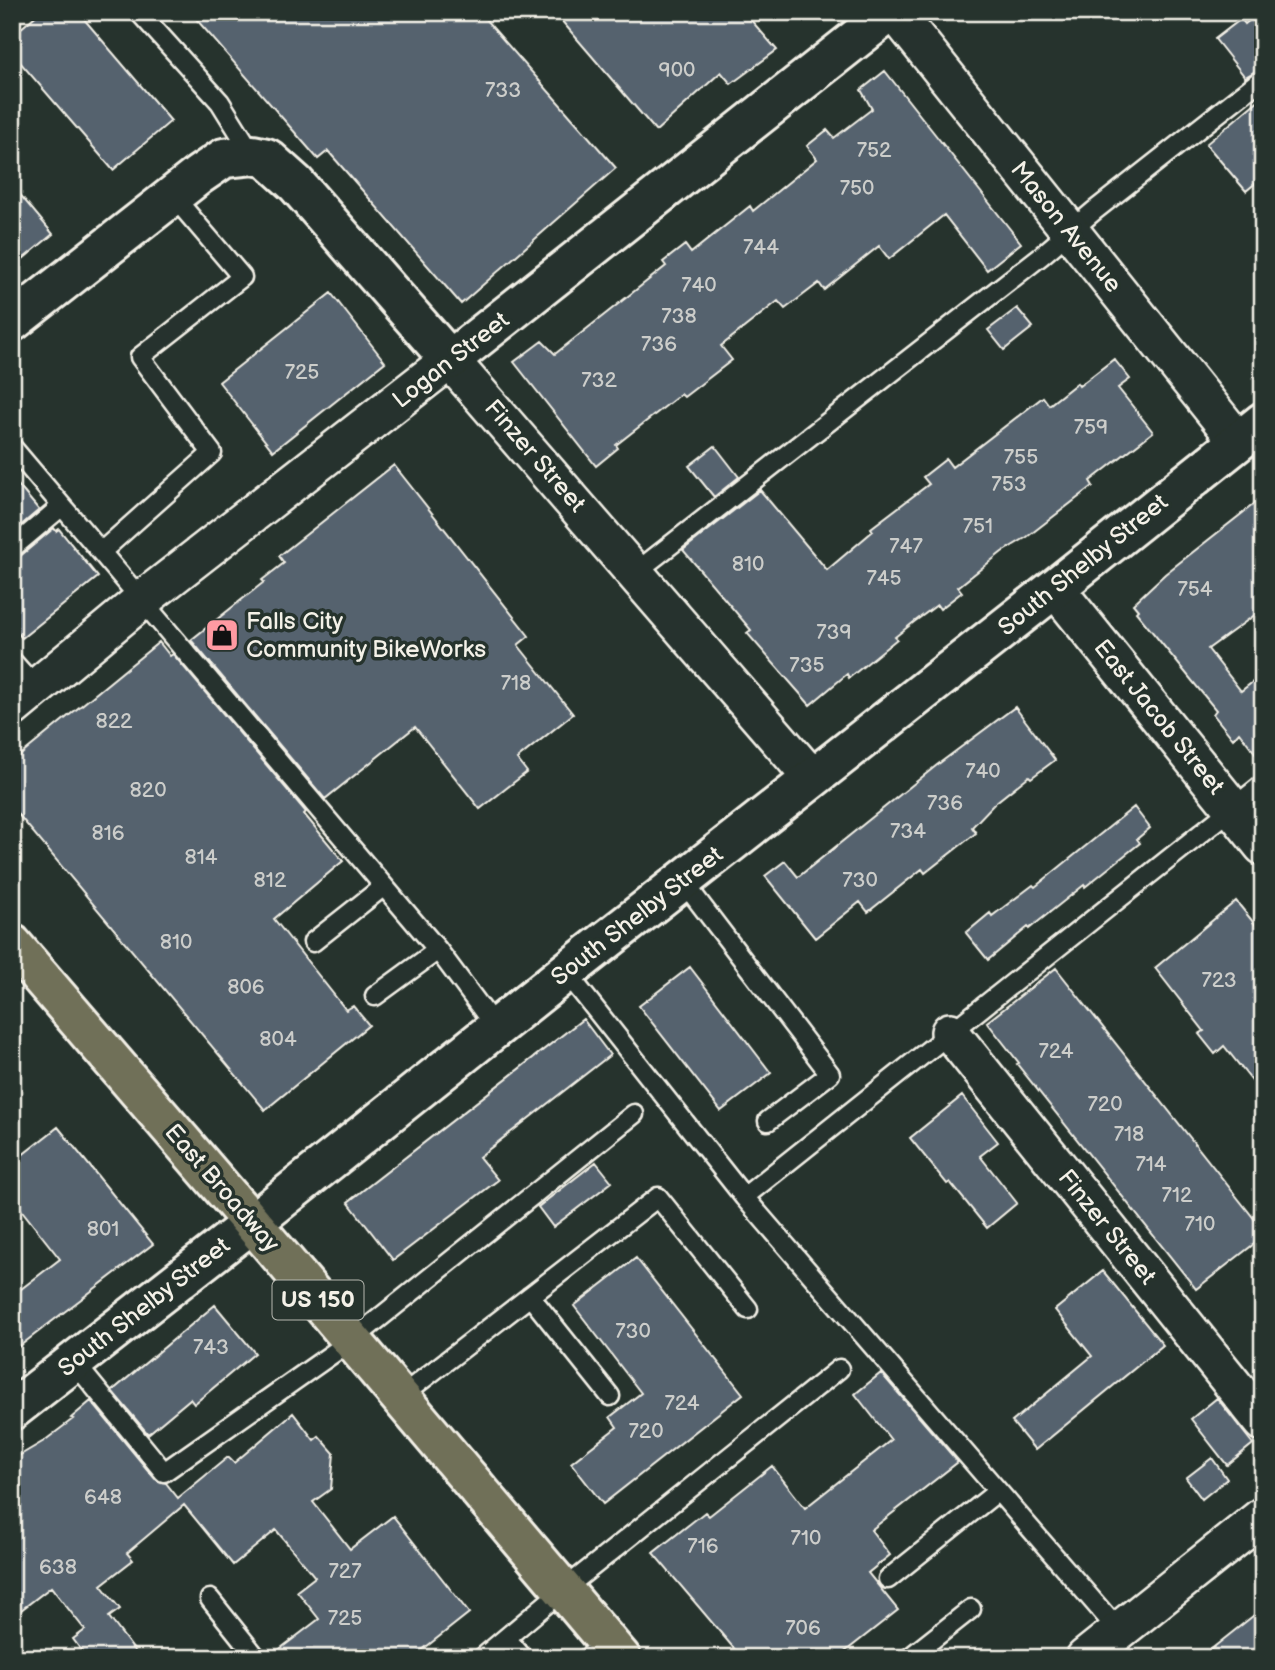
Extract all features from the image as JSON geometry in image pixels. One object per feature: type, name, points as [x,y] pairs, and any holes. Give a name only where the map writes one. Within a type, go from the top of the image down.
[{"type":"main road","name":"Logan Street","points":[[450,360],[892,12]]},
{"type":"main road","points":[[12,322],[224,158],[248,155]]},
{"type":"main road","name":"Finzer Street","points":[[248,155],[267,158],[296,184],[450,360]]},
{"type":"main road","name":"South Shelby Street","points":[[12,1410],[1250,432]]},
{"type":"main road","name":"East Broadway","points":[[12,944],[563,1590],[605,1653]]},
{"type":"street","name":"Mason Avenue","points":[[892,12],[1070,232],[1250,432]]},
{"type":"street","name":"Finzer Street","points":[[450,360],[812,778]]},
{"type":"street","name":"Logan Street","points":[[24,698],[142,600],[450,360]]},
{"type":"street","name":"East Jacob Street","points":[[1055,588],[1263,846]]},
{"type":"street","name":"Finzer Street","points":[[950,1032],[1263,1422]]},
{"type":"street","points":[[1085,1658],[1256,1535]]},
{"type":"lane","points":[[139,12],[220,102],[248,155]]},
{"type":"lane","points":[[636,572],[1263,78]]},
{"type":"lane","points":[[101,552],[212,453],[140,357],[242,277],[173,196]]},
{"type":"lane","points":[[12,447],[438,950],[496,1028]]},
{"type":"lane","points":[[12,548],[62,506]]},
{"type":"lane","points":[[12,661],[24,698]]},
{"type":"lane","points":[[744,1197],[1263,784]]},
{"type":"lane","points":[[682,880],[830,1074],[768,1121]]},
{"type":"lane","points":[[313,942],[384,886]]},
{"type":"lane","points":[[374,996],[438,950]]},
{"type":"lane","points":[[566,972],[744,1197],[1119,1631]]},
{"type":"lane","points":[[74,1362],[164,1472],[352,1340],[634,1114]]},
{"type":"lane","points":[[400,1396],[658,1197],[748,1309]]},
{"type":"lane","points":[[530,1296],[610,1396]]},
{"type":"lane","points":[[482,1658],[839,1369]]},
{"type":"lane","points":[[888,1579],[998,1491]]},
{"type":"lane","points":[[209,1599],[257,1658]]},
{"type":"lane","points":[[909,1658],[971,1609]]},
{"type":"lane","points":[[506,1638],[523,1658]]},
{"type":"building","points":[[40,12],[78,12],[171,121],[113,170],[12,53],[12,36]]},
{"type":"building","points":[[190,12],[479,12],[616,168],[461,304],[328,151],[318,159]]},
{"type":"building","points":[[554,12],[744,12],[777,50],[731,84],[721,72],[656,131]]},
{"type":"building","points":[[1259,12],[1263,12],[1263,67],[1245,77],[1215,39],[1241,19],[1245,24]]},
{"type":"building","points":[[885,71],[1021,243],[987,270],[944,215],[889,259],[879,246],[824,290],[819,283],[785,309],[778,301],[721,346],[732,360],[684,397],[681,394],[616,445],[618,448],[596,466],[514,362],[542,341],[555,354],[666,266],[663,262],[685,245],[691,253],[750,206],[753,211],[817,159],[807,146],[827,130],[834,138],[872,109],[861,90]]},
{"type":"building","points":[[1263,93],[1263,177],[1246,191],[1206,144],[1261,98],[1259,95]]},
{"type":"building","points":[[12,185],[53,234],[12,268]]},
{"type":"building","points":[[331,293],[385,362],[273,451],[219,382]]},
{"type":"building","points":[[1017,308],[1033,327],[1004,350],[988,330]]},
{"type":"building","points":[[1114,359],[1130,379],[1118,388],[1153,432],[1090,481],[1093,486],[958,587],[962,592],[940,609],[937,605],[914,622],[849,678],[847,674],[810,705],[747,633],[751,630],[683,550],[760,490],[827,570],[873,531],[871,528],[929,484],[923,477],[946,459],[952,467],[1043,397],[1049,405]]},
{"type":"building","points":[[715,446],[739,477],[714,497],[689,466]]},
{"type":"building","points":[[394,465],[529,636],[518,645],[573,714],[517,759],[527,772],[480,809],[415,727],[325,799],[191,640],[284,563],[279,556]]},
{"type":"building","points":[[12,478],[39,510],[12,533]]},
{"type":"building","points":[[1263,497],[1263,609],[1208,649],[1241,691],[1263,674],[1263,763],[1239,732],[1233,739],[1213,714],[1216,710],[1136,612],[1138,610],[1133,604],[1165,574]]},
{"type":"building","points":[[54,528],[56,531],[59,529],[98,577],[22,638],[12,626],[12,559],[19,557]]},
{"type":"building","points":[[159,642],[170,656],[173,654],[306,812],[304,814],[343,861],[274,919],[346,1010],[353,1006],[369,1025],[265,1110],[12,807],[12,762]]},
{"type":"building","points":[[1015,707],[1055,760],[1031,778],[1029,776],[995,803],[972,827],[976,833],[925,873],[922,869],[868,912],[860,902],[815,938],[765,876],[785,861],[798,877],[937,765]]},
{"type":"building","points":[[1134,807],[1150,828],[1137,839],[1140,843],[988,960],[966,933],[990,913],[992,916],[1033,885],[1035,887]]},
{"type":"building","points":[[1236,901],[1263,934],[1263,1095],[1224,1046],[1215,1054],[1199,1034],[1204,1031],[1155,968]]},
{"type":"building","points":[[690,967],[771,1073],[721,1111],[639,1006]]},
{"type":"building","points":[[1056,968],[1263,1230],[1263,1237],[1196,1289],[1017,1064],[1019,1063],[987,1022]]},
{"type":"building","points":[[583,1019],[610,1055],[479,1157],[498,1180],[393,1260],[348,1202]]},
{"type":"building","points":[[962,1096],[998,1142],[980,1156],[1017,1203],[987,1228],[910,1138]]},
{"type":"building","points":[[58,1127],[153,1244],[12,1352],[12,1296],[60,1259],[12,1198],[12,1163]]},
{"type":"building","points":[[596,1162],[612,1182],[553,1227],[538,1207]]},
{"type":"building","points":[[636,1258],[743,1394],[603,1504],[571,1463],[617,1427],[610,1417],[641,1393],[574,1306]]},
{"type":"building","points":[[1103,1271],[1163,1345],[1035,1450],[1012,1422],[1092,1356],[1055,1310]]},
{"type":"building","points":[[215,1305],[255,1353],[194,1404],[190,1399],[148,1434],[112,1391]]},
{"type":"building","points":[[881,1373],[958,1462],[871,1530],[890,1555],[868,1573],[898,1610],[837,1658],[742,1658],[653,1553],[705,1512],[709,1516],[772,1466],[805,1508],[891,1440],[855,1394]]},
{"type":"building","points":[[1217,1398],[1253,1444],[1227,1465],[1191,1419]]},
{"type":"building","points":[[91,1401],[155,1479],[166,1483],[178,1498],[228,1457],[234,1463],[293,1413],[314,1440],[319,1436],[334,1453],[331,1489],[313,1502],[350,1549],[393,1516],[469,1613],[412,1658],[268,1658],[319,1619],[297,1591],[315,1577],[276,1530],[233,1565],[184,1505],[127,1553],[133,1560],[101,1585],[120,1609],[109,1617],[140,1658],[87,1658],[73,1639],[85,1630],[51,1587],[12,1617],[12,1460],[44,1441]]},
{"type":"building","points":[[1212,1458],[1227,1479],[1202,1499],[1186,1478]]},
{"type":"building","points":[[1263,1608],[1263,1658],[1200,1658]]},
{"type":"place","name":"Falls City Community BikeWorks","points":[[222,635]]}]
